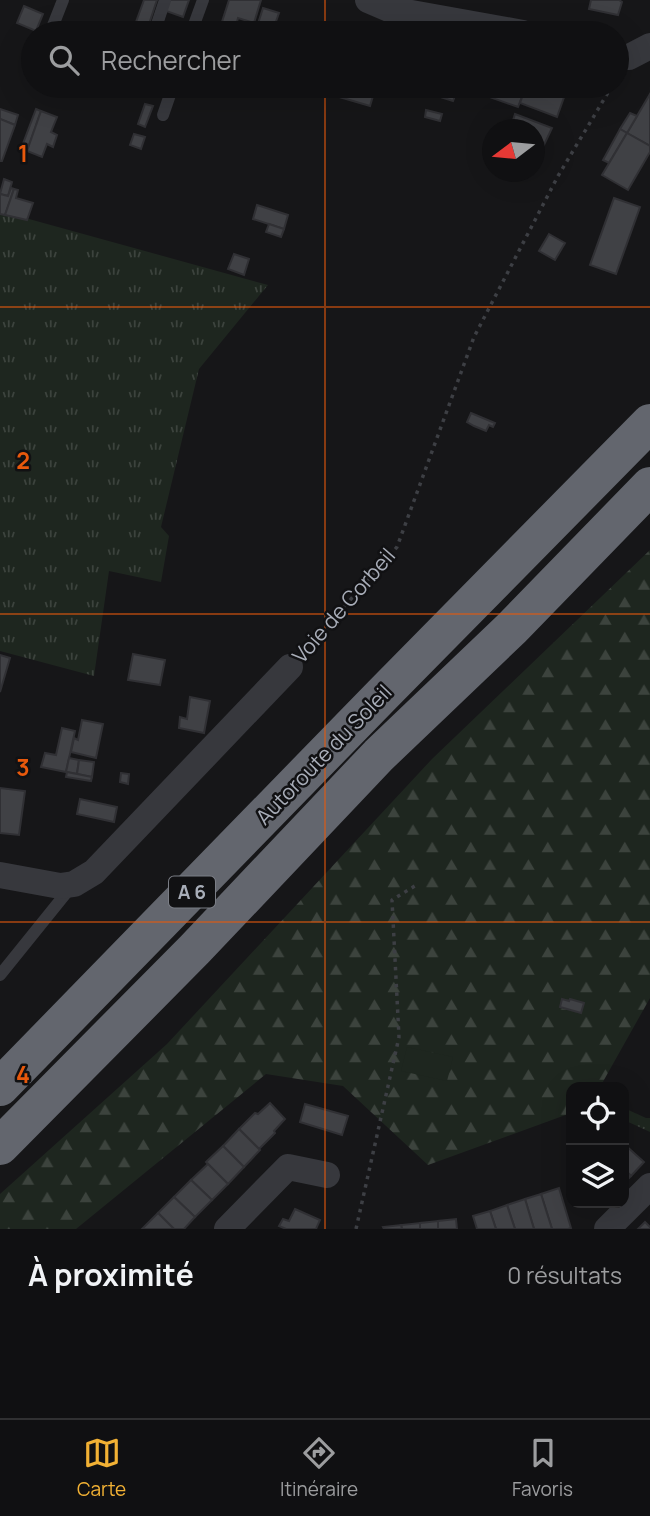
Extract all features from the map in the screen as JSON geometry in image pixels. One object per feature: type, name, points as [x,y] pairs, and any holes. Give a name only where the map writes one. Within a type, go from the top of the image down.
[{"type":"highway","name":"Autoroute du Soleil","points":[[0,1087],[650,423]]},
{"type":"highway","name":"Autoroute du Soleil","points":[[0,1146],[195,949],[379,755],[512,628],[650,486]]},
{"type":"street","points":[[368,0],[389,9],[456,21]]},
{"type":"street","name":"Voie de Corbeil","points":[[74,884],[94,872],[290,667]]},
{"type":"street","points":[[0,875],[60,886],[74,884]]},
{"type":"street","points":[[227,1229],[288,1167],[327,1175]]},
{"type":"street","points":[[607,1229],[650,1185]]},
{"type":"lane","points":[[55,21],[63,0]]},
{"type":"lane","points":[[158,21],[165,0]]},
{"type":"lane","points":[[195,21],[203,0]]},
{"type":"lane","points":[[163,116],[169,98]]},
{"type":"lane","name":"Voie de Corbeil","points":[[0,975],[74,884]]},
{"type":"path","name":"Voie de Corbeil","points":[[290,667],[397,547],[474,337],[558,176],[605,98]]},
{"type":"path","points":[[356,1229],[399,1037],[391,900],[418,884]]},
{"type":"green space","points":[[0,211],[268,285],[199,369],[161,527],[169,536],[161,582],[109,571],[94,676],[0,651]]},
{"type":"green space","points":[[650,550],[650,998],[603,1082],[566,1082],[566,1115],[428,1165],[343,1086],[266,1074],[76,1229],[0,1229],[0,1194],[167,1044],[432,759]]},
{"type":"green space","points":[[407,1047],[453,1057],[447,1081],[401,1071]]},
{"type":"green space","points":[[629,1110],[650,1118],[650,1132],[629,1122]]},
{"type":"building","points":[[144,0],[157,0],[150,21],[136,21]]},
{"type":"building","points":[[170,0],[189,0],[183,17],[166,11]]},
{"type":"building","points":[[229,0],[261,0],[255,21],[238,18],[237,21],[222,21]]},
{"type":"building","points":[[591,0],[622,2],[618,15],[589,9]]},
{"type":"building","points":[[24,6],[43,14],[40,21],[17,23]]},
{"type":"building","points":[[263,8],[279,13],[276,21],[259,21]]},
{"type":"building","points":[[650,94],[650,146],[627,133]]},
{"type":"building","points":[[343,98],[372,98],[370,106]]},
{"type":"building","points":[[492,98],[521,98],[518,107]]},
{"type":"building","points":[[522,98],[564,98],[557,117],[520,103]]},
{"type":"building","points":[[145,104],[153,106],[145,127],[138,124]]},
{"type":"building","points":[[0,109],[18,115],[15,125],[0,119]]},
{"type":"building","points":[[36,109],[41,111],[27,151],[21,149]]},
{"type":"building","points":[[426,110],[442,114],[440,121],[425,117]]},
{"type":"building","points":[[41,111],[57,117],[51,132],[57,135],[53,147],[47,144],[42,157],[27,151]]},
{"type":"building","points":[[630,113],[637,116],[627,133],[620,129]]},
{"type":"building","points":[[515,114],[528,119],[513,119]]},
{"type":"building","points":[[0,119],[15,125],[2,161],[0,161]]},
{"type":"building","points":[[545,125],[552,128],[545,143]]},
{"type":"building","points":[[620,129],[627,133],[609,163],[603,160]]},
{"type":"building","points":[[627,133],[650,146],[650,152],[628,190],[602,175]]},
{"type":"building","points":[[134,134],[145,137],[141,149],[130,145]]},
{"type":"building","points":[[4,179],[12,182],[8,196],[0,194]]},
{"type":"building","points":[[11,188],[14,189],[5,215],[0,214],[0,194],[8,196]]},
{"type":"building","points":[[14,189],[18,190],[16,198],[33,203],[27,220],[5,215]]},
{"type":"building","points":[[614,198],[640,207],[616,274],[590,265]]},
{"type":"building","points":[[257,205],[288,215],[284,229],[253,219]]},
{"type":"building","points":[[269,224],[284,229],[281,237],[266,232]]},
{"type":"building","points":[[549,234],[565,243],[555,260],[539,251]]},
{"type":"building","points":[[234,254],[249,259],[244,275],[228,269]]},
{"type":"building","points":[[471,413],[495,423],[493,427],[489,425],[486,431],[467,422]]},
{"type":"building","points":[[133,654],[165,660],[160,685],[128,680]]},
{"type":"building","points":[[0,655],[10,658],[0,692]]},
{"type":"building","points":[[190,697],[210,701],[204,733],[179,728],[180,717],[187,719]]},
{"type":"building","points":[[82,720],[103,724],[96,758],[71,752],[74,738],[78,740]]},
{"type":"building","points":[[62,728],[75,731],[66,772],[41,767],[45,753],[56,755]]},
{"type":"building","points":[[69,758],[79,760],[77,774],[66,772]]},
{"type":"building","points":[[79,760],[94,762],[92,777],[77,774]]},
{"type":"building","points":[[67,772],[92,777],[91,781],[66,777]]},
{"type":"building","points":[[121,773],[129,774],[128,784],[120,782]]},
{"type":"building","points":[[0,788],[25,791],[19,835],[0,833]]},
{"type":"building","points":[[80,799],[117,807],[114,822],[77,814]]},
{"type":"building","points":[[562,999],[584,1003],[581,1013],[560,1007]]},
{"type":"building","points":[[270,1103],[285,1119],[259,1149],[239,1129]]},
{"type":"building","points":[[305,1104],[348,1116],[342,1135],[300,1122]]},
{"type":"building","points":[[239,1129],[260,1150],[244,1167],[223,1146]]},
{"type":"building","points":[[223,1146],[244,1167],[228,1184],[206,1162]]},
{"type":"building","points":[[629,1148],[644,1162],[631,1176],[629,1174]]},
{"type":"building","points":[[208,1164],[228,1184],[212,1200],[191,1180]]},
{"type":"building","points":[[191,1180],[212,1200],[195,1217],[174,1197]]},
{"type":"building","points":[[559,1188],[571,1228],[568,1229],[552,1229],[541,1194]]},
{"type":"building","points":[[541,1194],[552,1229],[534,1229],[525,1199]]},
{"type":"building","points":[[174,1197],[195,1217],[184,1229],[174,1229],[158,1213]]},
{"type":"building","points":[[525,1199],[534,1229],[515,1229],[507,1205]]},
{"type":"building","points":[[507,1205],[515,1229],[496,1229],[490,1211]]},
{"type":"building","points":[[295,1209],[320,1220],[316,1229],[286,1229],[279,1226],[283,1219],[289,1221]]},
{"type":"building","points":[[490,1211],[496,1229],[477,1229],[473,1216]]},
{"type":"building","points":[[158,1213],[174,1229],[142,1229]]},
{"type":"building","points":[[456,1219],[457,1229],[438,1229],[438,1221]]},
{"type":"building","points":[[438,1221],[438,1229],[420,1229],[420,1223]]},
{"type":"building","points":[[645,1222],[650,1229],[638,1229]]},
{"type":"building","points":[[420,1223],[420,1229],[402,1229],[401,1225]]},
{"type":"building","points":[[401,1225],[402,1229],[383,1227]]}]
